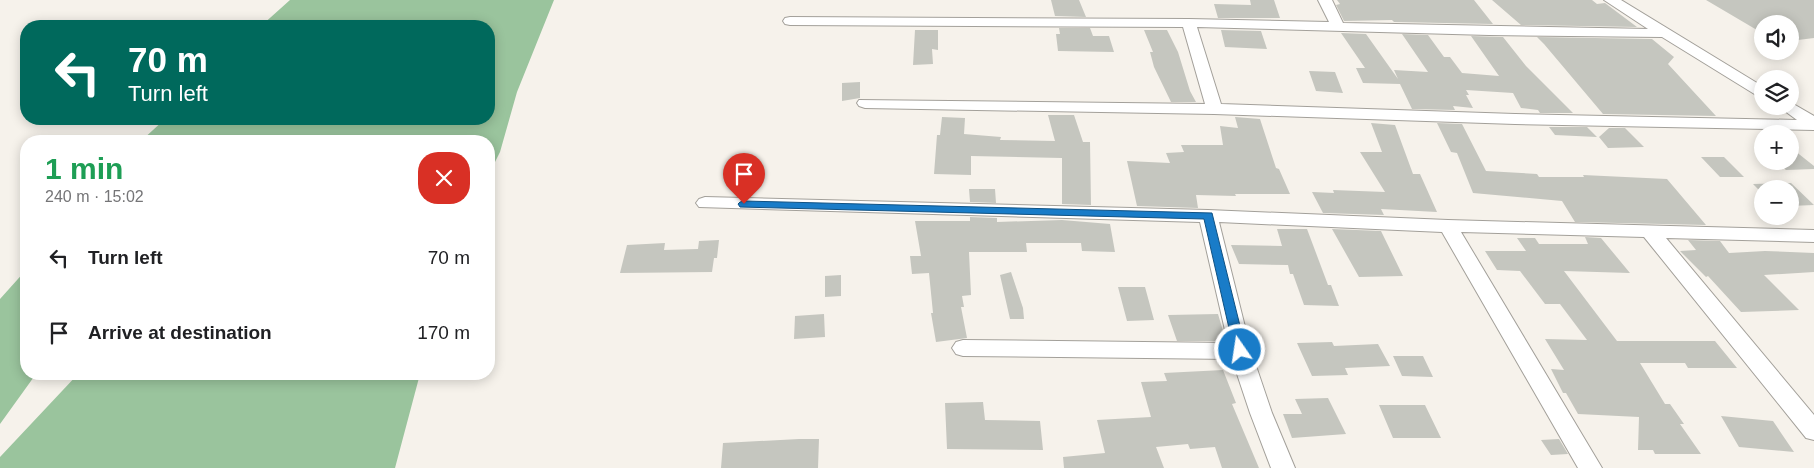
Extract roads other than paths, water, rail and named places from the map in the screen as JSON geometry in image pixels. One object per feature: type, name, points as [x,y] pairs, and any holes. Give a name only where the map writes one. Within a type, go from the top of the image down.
[{"type":"street","points":[[1325,0],[1338,27]]},
{"type":"street","points":[[1611,0],[1662,33],[1754,87]]},
{"type":"street","points":[[790,21],[1189,23],[1662,33]]},
{"type":"street","points":[[1189,23],[1214,109]]},
{"type":"street","points":[[865,103],[1214,109],[1505,119],[1814,124]]},
{"type":"street","points":[[1799,114],[1814,124]]},
{"type":"street","points":[[705,203],[1208,216],[1651,233],[1814,236]]},
{"type":"street","points":[[1208,216],[1240,350],[1261,413],[1283,468]]},
{"type":"street","points":[[1448,226],[1590,468]]},
{"type":"street","points":[[1651,233],[1814,431]]},
{"type":"street","points":[[963,348],[1240,350]]}]
